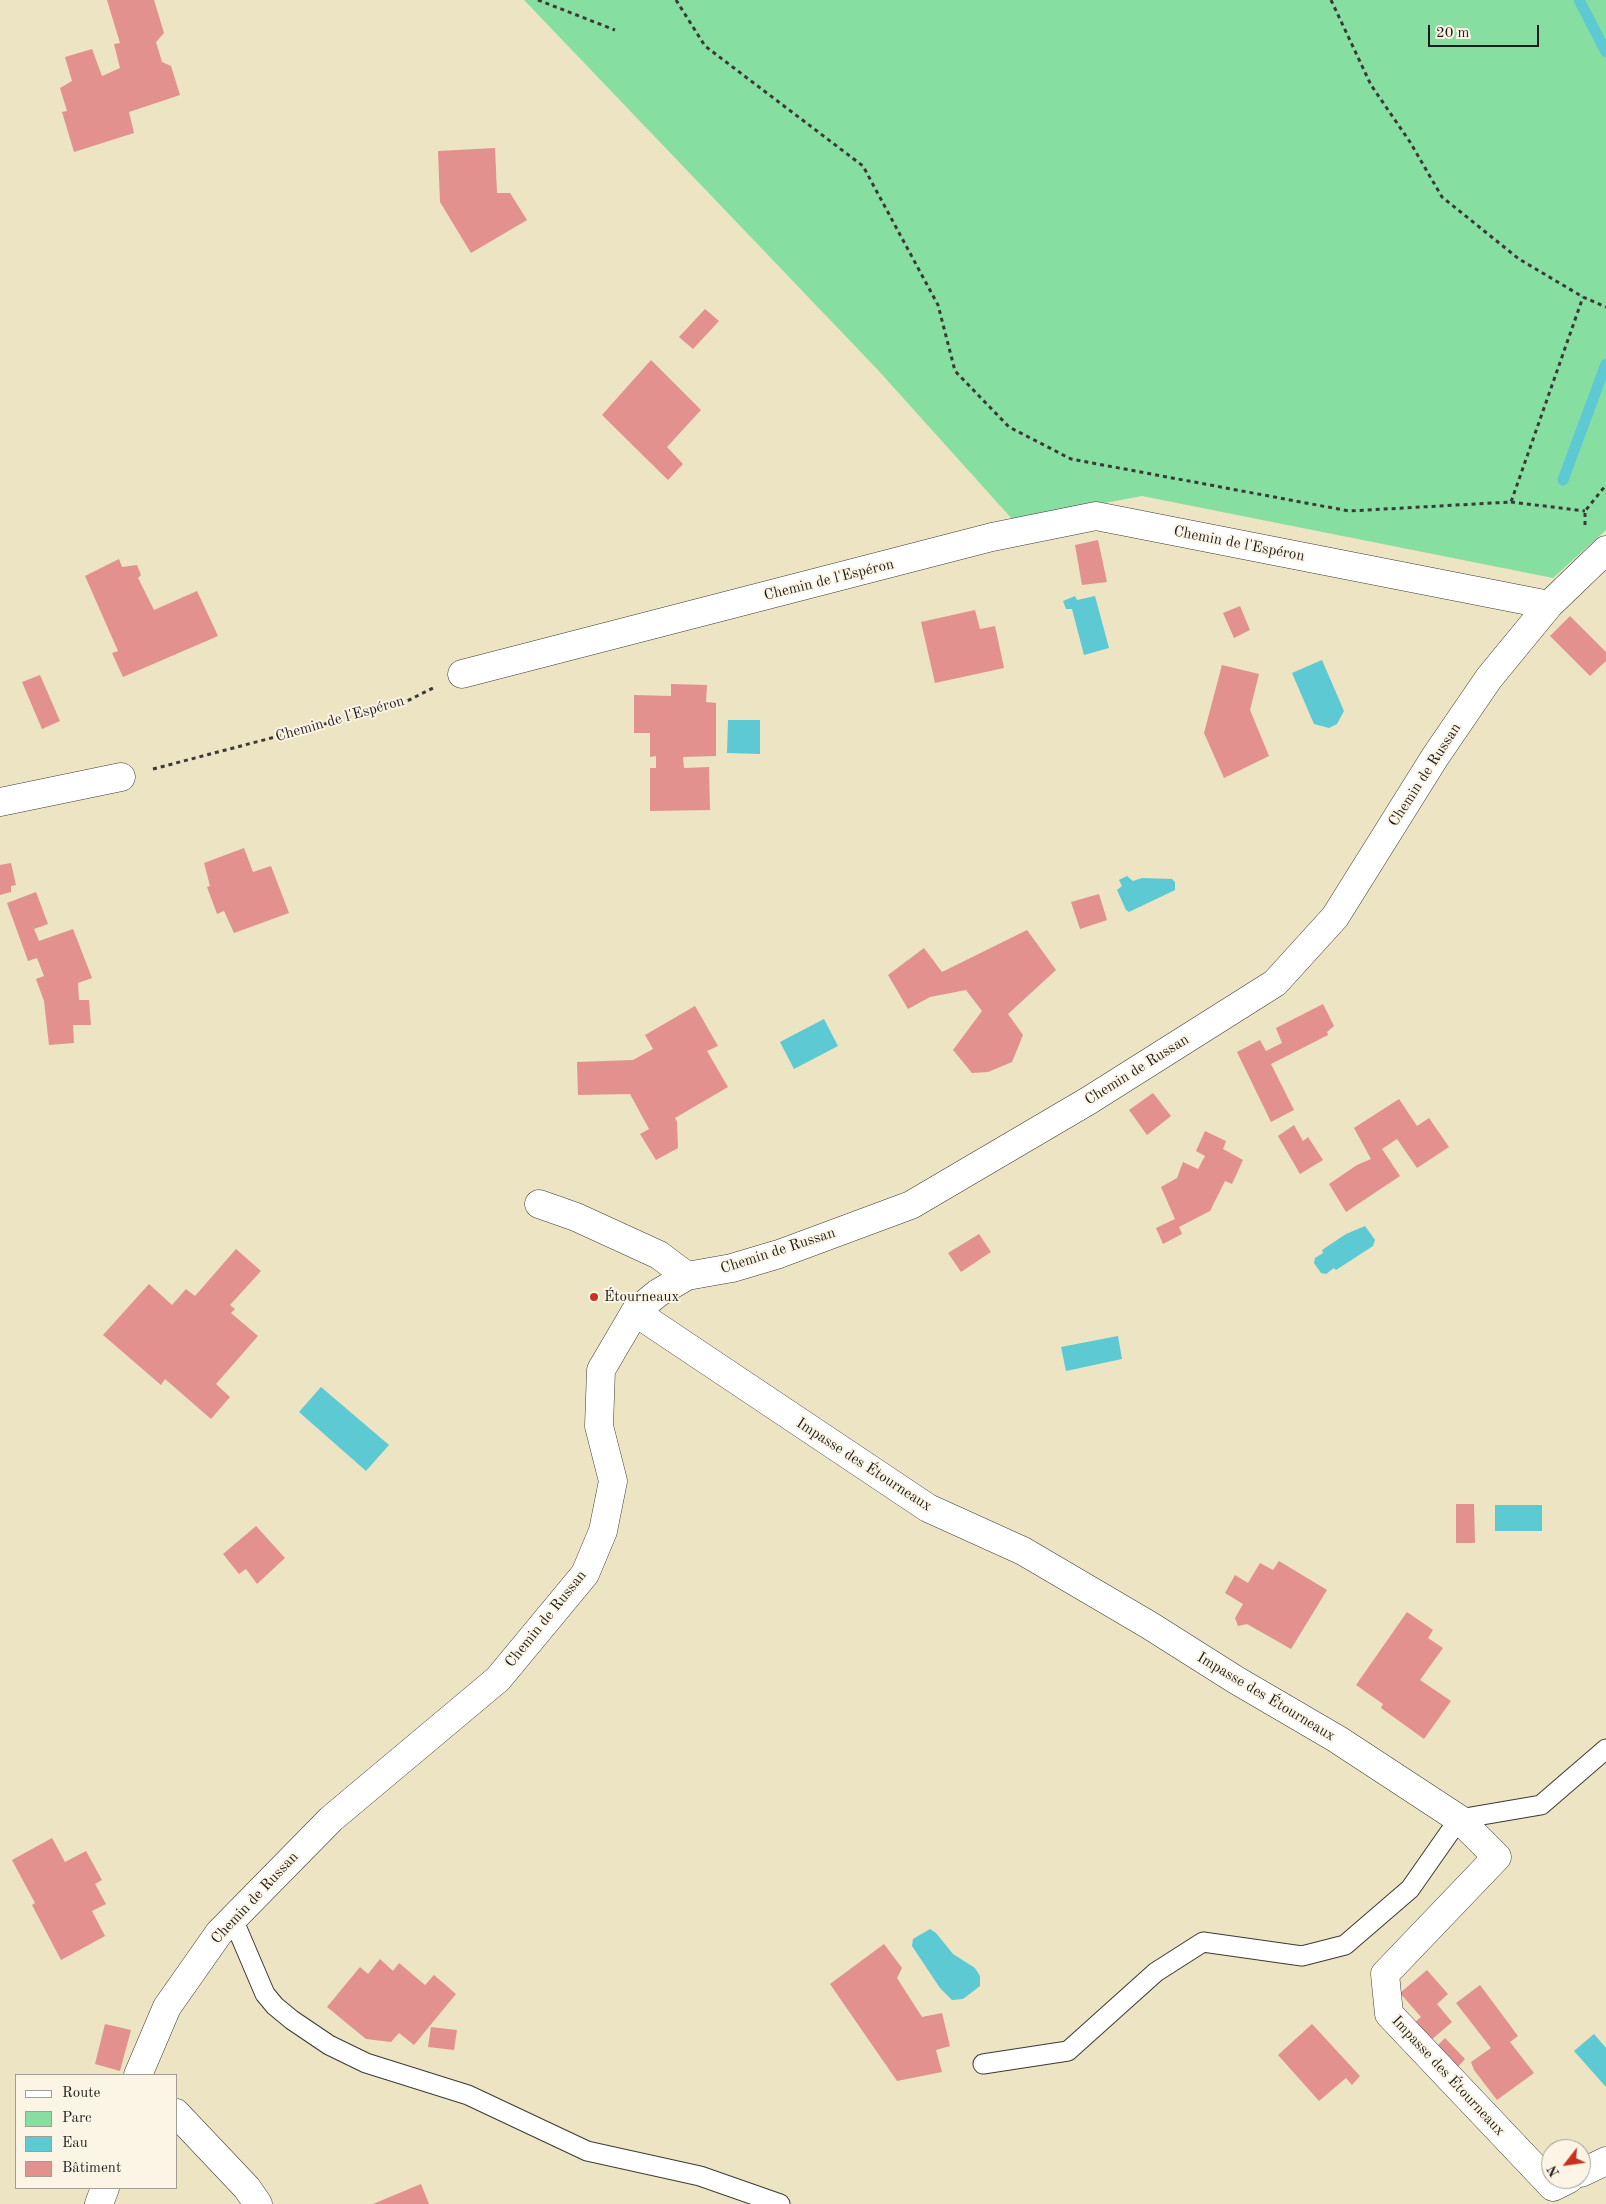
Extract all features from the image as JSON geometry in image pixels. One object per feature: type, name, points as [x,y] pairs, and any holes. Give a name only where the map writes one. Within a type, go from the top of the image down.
[{"type":"street","name":"Chemin de l'Espéron","points":[[462,674],[982,540],[1096,516],[1549,605]]},
{"type":"street","name":"Chemin de Russan","points":[[139,2074],[167,2007],[220,1933],[331,1819],[498,1679],[585,1574],[604,1531],[613,1481],[599,1426],[601,1370],[635,1312],[658,1293],[687,1276],[732,1268],[779,1254],[911,1205],[1088,1101],[1275,982],[1336,917],[1435,757],[1489,678],[1549,605],[1606,550]]},
{"type":"street","points":[[0,802],[121,777]]},
{"type":"street","points":[[539,1204],[576,1217],[659,1255],[687,1276]]},
{"type":"street","name":"Impasse des Étourneaux","points":[[635,1312],[928,1508],[1040,1561],[1337,1739],[1459,1819],[1497,1857],[1385,1974],[1389,2014],[1541,2174]]},
{"type":"street","points":[[178,2115],[246,2188],[258,2204]]},
{"type":"street","points":[[1591,2168],[1606,2160]]},
{"type":"street","points":[[99,2204],[105,2189]]},
{"type":"lane","points":[[982,2064],[1068,2051],[1156,1972],[1203,1942],[1302,1956],[1345,1945],[1410,1889],[1459,1819],[1541,1805],[1606,1749]]},
{"type":"lane","points":[[233,1919],[265,1994],[275,2006],[292,2020],[329,2045],[366,2063],[468,2095],[587,2151],[700,2176],[780,2204]]},
{"type":"path","points":[[538,0],[615,30]]},
{"type":"path","points":[[676,0],[705,46],[862,166],[938,304],[955,370],[1010,426],[1071,459],[1349,511],[1511,502],[1585,511]]},
{"type":"path","points":[[1331,0],[1371,85],[1410,142],[1442,197],[1519,259],[1583,297],[1606,307]]},
{"type":"path","points":[[1511,502],[1583,297]]},
{"type":"path","name":"Chemin de l'Espéron","points":[[121,777],[402,704],[462,674]]},
{"type":"green space","points":[[524,0],[1606,0],[1606,530],[1553,578],[1142,496],[1013,520],[877,369]]},
{"type":"water","points":[[1075,596],[1077,600],[1095,596],[1109,648],[1084,655],[1072,609],[1066,609],[1063,601]]},
{"type":"water","points":[[1322,660],[1344,711],[1337,724],[1329,728],[1314,724],[1292,673]]},
{"type":"water","points":[[728,720],[760,720],[760,754],[727,753]]},
{"type":"water","points":[[1127,876],[1133,881],[1142,878],[1172,879],[1175,882],[1175,890],[1129,912],[1126,910],[1117,890],[1122,886],[1119,880]]},
{"type":"water","points":[[824,1019],[838,1046],[794,1069],[780,1042]]},
{"type":"water","points":[[1365,1226],[1375,1240],[1373,1246],[1336,1270],[1334,1268],[1326,1274],[1321,1273],[1314,1263],[1315,1258],[1323,1253],[1322,1250],[1346,1234]]},
{"type":"water","points":[[1118,1336],[1122,1359],[1066,1371],[1061,1347]]},
{"type":"water","points":[[321,1387],[389,1445],[366,1471],[299,1412]]},
{"type":"water","points":[[1495,1505],[1542,1505],[1542,1531],[1495,1531]]},
{"type":"water","points":[[930,1929],[936,1933],[953,1954],[975,1968],[980,1976],[980,1986],[963,1999],[952,2000],[940,1988],[912,1946],[913,1939]]},
{"type":"water","points":[[1594,2034],[1606,2048],[1606,2087],[1574,2051]]},
{"type":"building","points":[[107,0],[154,0],[164,33],[156,42],[162,62],[171,66],[180,95],[129,112],[134,133],[74,152],[62,112],[67,111],[60,88],[72,81],[65,57],[92,49],[102,76],[120,68],[114,44],[120,43]]},
{"type":"building","points":[[495,148],[497,193],[510,193],[527,220],[471,253],[440,202],[438,151]]},
{"type":"building","points":[[705,309],[719,321],[693,349],[679,337]]},
{"type":"building","points":[[651,360],[701,410],[667,447],[683,464],[668,480],[602,415]]},
{"type":"building","points":[[1098,540],[1107,582],[1082,585],[1075,545]]},
{"type":"building","points":[[119,559],[122,567],[137,565],[141,575],[138,578],[154,610],[197,591],[218,636],[123,677],[112,653],[118,651],[85,576]]},
{"type":"building","points":[[1240,606],[1250,630],[1234,638],[1223,613]]},
{"type":"building","points":[[975,610],[980,629],[995,626],[1004,668],[935,683],[921,622]]},
{"type":"building","points":[[1570,616],[1606,652],[1606,661],[1590,676],[1550,636]]},
{"type":"building","points":[[1222,665],[1259,674],[1250,710],[1269,756],[1224,778],[1204,733]]},
{"type":"building","points":[[40,675],[60,721],[42,729],[22,682]]},
{"type":"building","points":[[671,684],[707,685],[706,702],[716,703],[716,756],[683,757],[684,768],[709,767],[710,810],[650,811],[650,768],[656,768],[656,756],[650,757],[650,733],[634,733],[634,695],[671,696]]},
{"type":"building","points":[[244,848],[253,872],[271,866],[289,913],[234,933],[224,911],[217,914],[207,887],[210,886],[204,863]]},
{"type":"building","points":[[11,863],[16,885],[11,886],[11,892],[0,895],[0,865]]},
{"type":"building","points":[[36,892],[48,924],[34,929],[39,941],[73,929],[92,978],[78,983],[79,1000],[89,1000],[91,1025],[73,1025],[74,1043],[49,1045],[44,1001],[36,979],[44,976],[37,958],[28,961],[7,903]]},
{"type":"building","points":[[1099,894],[1107,920],[1080,929],[1071,902]]},
{"type":"building","points":[[1027,930],[1056,970],[1008,1014],[1023,1035],[1012,1062],[988,1072],[972,1073],[953,1050],[982,1011],[966,990],[930,997],[908,1009],[888,975],[924,948],[942,972]]},
{"type":"building","points":[[1323,1004],[1334,1026],[1327,1032],[1328,1035],[1271,1064],[1294,1110],[1271,1122],[1237,1052],[1260,1040],[1266,1051],[1282,1043],[1276,1028]]},
{"type":"building","points":[[695,1006],[718,1046],[707,1051],[728,1087],[675,1118],[677,1122],[678,1148],[656,1160],[640,1134],[649,1129],[630,1094],[578,1095],[577,1062],[633,1060],[653,1049],[645,1035]]},
{"type":"building","points":[[1153,1093],[1171,1116],[1147,1135],[1129,1110]]},
{"type":"building","points":[[1399,1099],[1417,1126],[1429,1118],[1449,1147],[1417,1168],[1397,1139],[1382,1149],[1400,1176],[1346,1212],[1329,1184],[1357,1165],[1371,1159],[1354,1128]]},
{"type":"building","points":[[1294,1125],[1303,1141],[1308,1137],[1323,1160],[1300,1174],[1278,1136]]},
{"type":"building","points":[[1205,1131],[1226,1141],[1223,1149],[1243,1160],[1232,1184],[1225,1181],[1210,1211],[1179,1227],[1182,1234],[1163,1244],[1156,1228],[1175,1219],[1161,1187],[1177,1178],[1183,1162],[1198,1169],[1205,1156],[1196,1151]]},
{"type":"building","points":[[979,1234],[991,1252],[961,1272],[948,1253]]},
{"type":"building","points":[[236,1249],[261,1271],[230,1305],[235,1309],[231,1313],[258,1336],[216,1384],[230,1397],[211,1419],[165,1379],[161,1385],[103,1335],[149,1284],[172,1305],[186,1289],[195,1296]]},
{"type":"building","points":[[1456,1504],[1474,1504],[1475,1543],[1456,1543]]},
{"type":"building","points":[[256,1526],[285,1558],[257,1584],[246,1569],[239,1574],[223,1554]]},
{"type":"building","points":[[1279,1561],[1327,1590],[1291,1649],[1247,1624],[1238,1626],[1235,1618],[1243,1604],[1225,1593],[1235,1575],[1248,1583],[1260,1563],[1273,1570]]},
{"type":"building","points":[[1407,1612],[1433,1630],[1428,1638],[1443,1648],[1420,1680],[1451,1701],[1424,1739],[1381,1708],[1383,1704],[1356,1685]]},
{"type":"building","points":[[52,1838],[65,1862],[86,1851],[102,1880],[95,1884],[106,1904],[92,1911],[105,1936],[61,1960],[32,1905],[35,1903],[12,1860]]},
{"type":"building","points":[[884,1944],[902,1968],[897,1978],[922,2017],[942,2013],[950,2046],[936,2050],[942,2072],[897,2081],[830,1984]]},
{"type":"building","points":[[380,1959],[393,1971],[399,1963],[425,1985],[434,1975],[456,1994],[414,2045],[399,2033],[391,2042],[366,2039],[327,2007],[360,1967],[368,1974]]},
{"type":"building","points":[[1427,1970],[1448,1994],[1437,2004],[1452,2022],[1430,2041],[1414,2023],[1421,2017],[1400,1993]]},
{"type":"building","points":[[1480,1985],[1518,2036],[1510,2042],[1534,2073],[1497,2100],[1474,2070],[1471,2062],[1491,2048],[1456,2003]]},
{"type":"building","points":[[105,2024],[131,2030],[120,2071],[95,2064]]},
{"type":"building","points":[[1312,2024],[1360,2076],[1352,2085],[1346,2078],[1319,2101],[1278,2055]]},
{"type":"building","points":[[431,2027],[457,2030],[454,2050],[428,2047]]},
{"type":"building","points":[[1445,2038],[1465,2059],[1456,2069],[1436,2047]]},
{"type":"building","points":[[421,2184],[429,2204],[373,2204]]},
{"type":"waterway","points":[[1579,0],[1606,52]]},
{"type":"waterway","points":[[1563,480],[1606,364]]},
{"type":"place","name":"Étourneaux","points":[[594,1297]]}]
